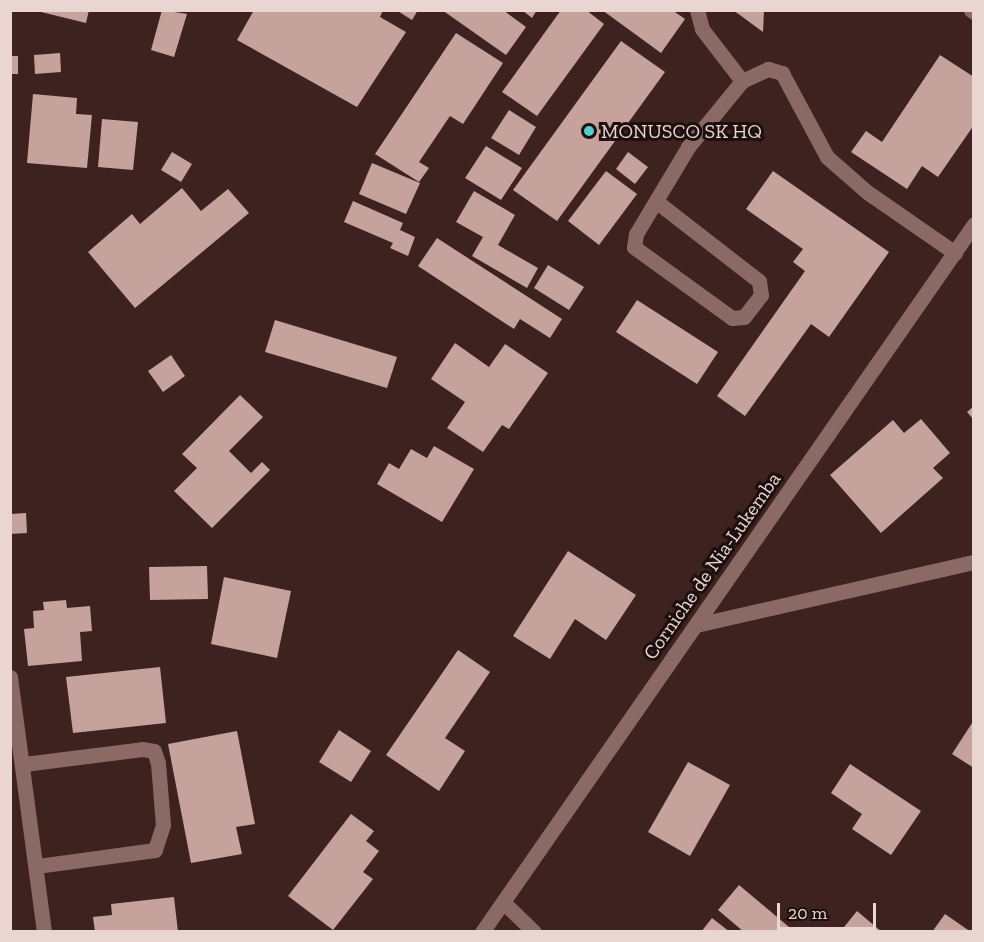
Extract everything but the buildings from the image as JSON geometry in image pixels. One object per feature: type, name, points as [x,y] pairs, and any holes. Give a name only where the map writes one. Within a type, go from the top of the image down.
[{"type":"street","points":[[697,10],[702,29],[742,81]]},
{"type":"street","points":[[657,202],[759,281],[761,295],[744,317],[732,318],[634,247],[636,234],[688,147],[742,81],[768,69],[782,73],[827,158],[867,192],[955,253]]},
{"type":"street","name":"Corniche de Nia-Lukemba","points":[[482,932],[974,224]]},
{"type":"street","points":[[696,625],[974,562]]},
{"type":"street","points":[[10,677],[24,764],[44,932]]},
{"type":"street","points":[[24,764],[142,749],[154,751],[158,763],[163,825],[155,850],[36,866]]},
{"type":"street","points":[[503,902],[534,932]]},
{"type":"place","name":"MONUSCO SK HQ","points":[[589,131]]}]
